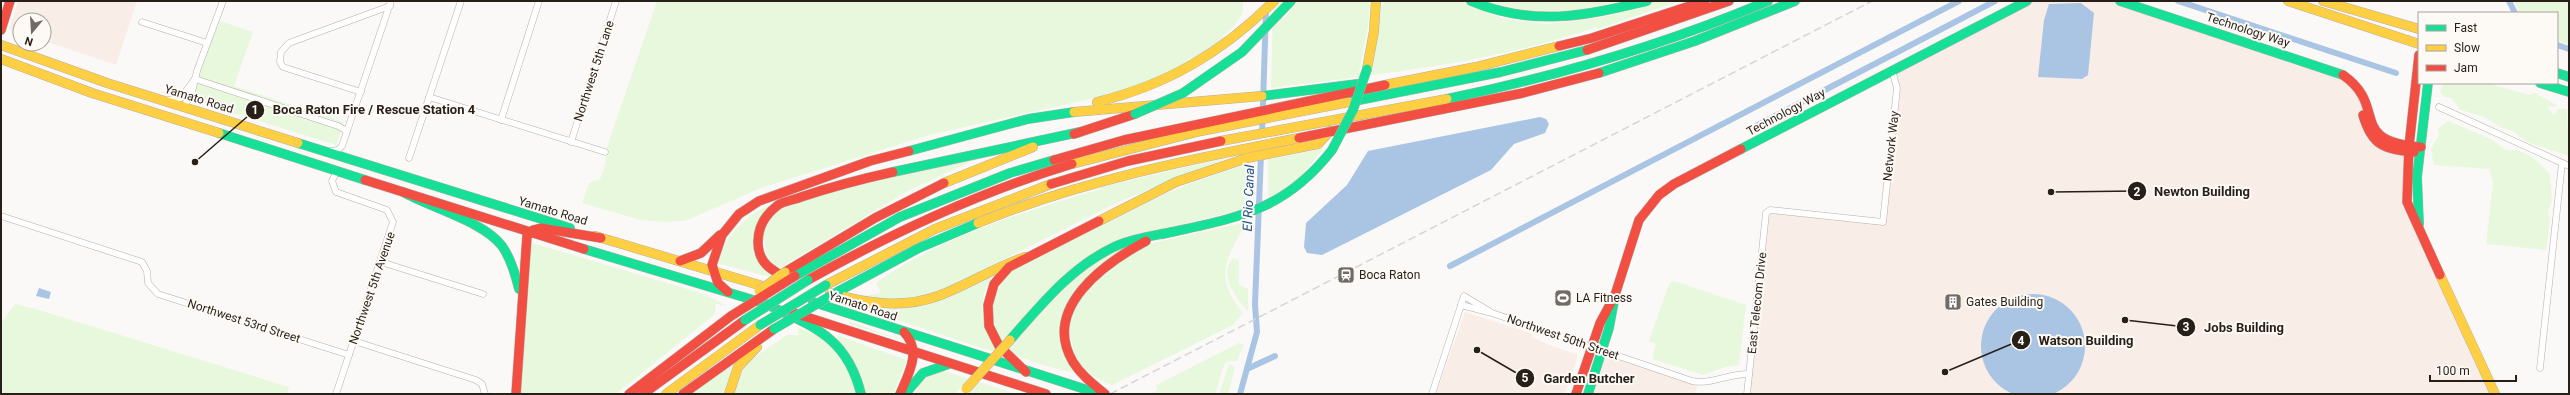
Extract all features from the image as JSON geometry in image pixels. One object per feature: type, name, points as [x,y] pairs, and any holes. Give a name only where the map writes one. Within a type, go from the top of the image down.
[{"type":"main road","points":[[1,30],[10,1]]},
{"type":"main road","points":[[1028,119],[1039,114],[1121,97],[1162,82],[1214,54],[1250,25],[1274,1]]},
{"type":"main road","points":[[731,316],[762,287],[849,232],[918,194],[1001,159],[1135,114],[1183,93],[1221,69],[1249,46],[1291,1]]},
{"type":"main road","points":[[964,391],[1062,283],[1086,263],[1128,241],[1246,215],[1279,200],[1306,181],[1332,150],[1353,110],[1367,69],[1374,31],[1376,1]]},
{"type":"main road","points":[[1471,1],[1510,15],[1547,19],[1583,16],[1647,1]]},
{"type":"main road","points":[[1279,111],[1569,46],[1705,1]]},
{"type":"main road","points":[[629,394],[731,316],[821,260],[890,224],[1006,174],[1114,141],[1533,64],[1641,33],[1729,1]]},
{"type":"main road","points":[[666,394],[760,325],[826,285],[913,239],[1030,191],[1131,161],[1545,77],[1646,47],[1768,1]]},
{"type":"main road","points":[[683,394],[777,330],[839,291],[925,246],[1022,206],[1135,172],[1278,141],[1504,97],[1586,77],[1667,52],[1795,1]]},
{"type":"main road","name":"Technology Way","points":[[1588,394],[1611,320],[1614,297],[1639,220],[1664,191],[1892,70],[2027,1]]},
{"type":"main road","name":"Technology Way","points":[[2120,1],[2331,69],[2349,80],[2361,93],[2366,128],[2373,140],[2386,148],[2420,150]]},
{"type":"main road","points":[[2288,1],[2418,44]]},
{"type":"main road","points":[[2323,1],[2418,29]]},
{"type":"main road","name":"Yamato Road","points":[[1,45],[164,101],[414,181],[712,271],[1026,372],[1100,394]]},
{"type":"main road","points":[[1,59],[92,93],[530,233],[728,292],[1046,394]]},
{"type":"main road","points":[[2418,64],[2409,149],[2407,202],[2495,394]]},
{"type":"main road","points":[[2558,73],[2569,77]]},
{"type":"main road","points":[[680,262],[701,253],[739,214],[754,203],[810,181],[903,151],[1028,119],[1100,108],[1248,97],[1344,85],[1417,80]]},
{"type":"main road","points":[[2421,233],[2417,204],[2420,150],[2428,84]]},
{"type":"main road","points":[[2543,84],[2569,92]]},
{"type":"main road","points":[[92,93],[105,91],[166,110],[183,107]]},
{"type":"main road","points":[[182,121],[190,116],[240,132],[254,129]]},
{"type":"main road","points":[[643,394],[699,351],[745,320],[808,280],[885,238],[1001,188],[1121,150],[1247,117]]},
{"type":"main road","points":[[1026,372],[996,342],[989,325],[986,310],[990,291],[998,277],[1009,267],[1025,257],[1170,185],[1247,158],[1318,144],[1330,131]]},
{"type":"main road","points":[[1025,257],[1000,264],[930,298],[900,305],[878,304],[848,298],[775,274],[762,261],[758,238],[762,222],[774,208],[827,188],[886,173],[1080,132]]},
{"type":"main road","points":[[255,145],[265,142],[315,156],[316,151],[309,147]]},
{"type":"main road","points":[[337,171],[348,166],[403,184],[414,181]]},
{"type":"main road","points":[[403,192],[422,205],[470,221],[490,234],[501,246],[512,264],[521,307]]},
{"type":"main road","points":[[516,394],[525,244],[530,233],[535,229],[544,228],[601,238]]},
{"type":"main road","points":[[724,231],[713,259],[712,271],[718,283],[728,292]]},
{"type":"main road","points":[[1105,394],[1079,371],[1070,357],[1065,338],[1067,316],[1078,296],[1103,268],[1127,251],[1161,234]]},
{"type":"main road","name":"Technology Way","points":[[1576,394],[1602,317],[1614,297]]},
{"type":"main road","points":[[766,304],[825,333],[838,343],[854,367],[861,394]]},
{"type":"main road","points":[[729,394],[735,372],[746,357],[777,330]]},
{"type":"main road","points":[[900,394],[914,352],[912,340],[904,332]]},
{"type":"main road","points":[[905,394],[921,372],[933,366],[950,364]]},
{"type":"street","points":[[183,107],[191,96],[194,80],[206,43],[223,1]]},
{"type":"street","points":[[409,158],[461,1]]},
{"type":"street","points":[[501,120],[539,1]]},
{"type":"street","name":"Northwest 5th Lane","points":[[571,142],[616,1]]},
{"type":"street","points":[[360,92],[288,69],[280,62],[281,52],[289,43],[391,3]]},
{"type":"street","points":[[323,151],[338,150],[347,131],[391,3]]},
{"type":"street","points":[[142,22],[206,43]]},
{"type":"street","name":"Network Way","points":[[1767,211],[1883,222],[1897,88],[1892,70]]},
{"type":"street","points":[[164,101],[181,98],[194,80]]},
{"type":"street","points":[[194,80],[338,126],[347,131]]},
{"type":"street","points":[[429,97],[606,152]]},
{"type":"street","points":[[2439,108],[2569,166]]},
{"type":"street","points":[[2540,368],[2562,163]]},
{"type":"street","name":"Northwest 5th Avenue","points":[[336,394],[393,227],[393,218],[382,208],[339,194],[332,185],[337,171]]},
{"type":"street","name":"East Telecom Drive","points":[[1747,394],[1767,211]]},
{"type":"street","name":"Northwest 53rd Street","points":[[1,216],[136,260],[146,267],[147,277],[151,289],[158,294],[350,355]]},
{"type":"street","points":[[381,262],[483,294]]},
{"type":"street","name":"Northwest 50th Street","points":[[1492,313],[1464,296],[1461,305],[1492,313],[1696,382],[1705,382],[1734,373],[1749,374]]},
{"type":"street","points":[[1432,394],[1461,305]]},
{"type":"street","points":[[354,341],[476,380],[482,384],[485,394]]},
{"type":"shaded area","points":[[18,1],[137,1],[116,65],[52,44],[52,12],[14,12]]},
{"type":"shaded area","points":[[2027,1],[2120,1],[2331,69],[2361,93],[2366,128],[2409,152],[2407,198],[2495,394],[1747,394],[1767,211],[1882,222],[1897,88],[1892,70]]},
{"type":"shaded area","points":[[12,20],[12,30],[9,29]]},
{"type":"shaded area","points":[[1465,312],[1533,334],[1532,337],[1578,355],[1565,394],[1436,394]]},
{"type":"shaded area","points":[[1603,353],[1698,384],[1695,394],[1590,394]]},
{"type":"green space","points":[[657,1],[1243,1],[1243,13],[1234,26],[1204,55],[1160,78],[1117,93],[929,135],[761,188],[685,221],[664,222],[641,220],[582,203],[589,183],[600,179],[605,165],[607,147]]},
{"type":"green space","points":[[1273,1],[1283,1],[1282,21],[1298,1],[1370,1],[1369,21],[1359,73],[1373,70],[1382,1],[1461,1],[1501,18],[1547,24],[1603,17],[1649,1],[1680,1],[1598,29],[1597,27],[1517,50],[1436,66],[1271,88]]},
{"type":"green space","points":[[1479,1],[1632,1],[1537,16]]},
{"type":"green space","points":[[2514,1],[2569,1],[2569,45],[2558,41],[2558,12],[2520,12]]},
{"type":"green space","points":[[220,21],[253,32],[234,86],[344,122],[336,145],[195,101],[195,92],[199,72]]},
{"type":"green space","points":[[2443,84],[2490,84],[2529,95],[2535,93],[2558,106],[2547,107],[2554,115],[2558,109],[2567,109],[2569,156],[2527,142],[2511,130],[2502,128],[2484,117],[2461,110],[2451,98],[2444,97],[2440,92]]},
{"type":"green space","points":[[2448,121],[2491,139],[2506,150],[2520,151],[2533,157],[2550,174],[2552,201],[2548,211],[2550,221],[2546,250],[2486,244],[2493,181],[2489,169],[2434,165],[2432,150],[2434,143],[2439,136],[2438,128]]},
{"type":"green space","points":[[1323,149],[1300,178],[1268,199],[1268,159]]},
{"type":"green space","points":[[983,156],[906,192],[780,268],[770,262],[768,258],[762,233],[776,211],[822,194]]},
{"type":"green space","points":[[1227,158],[1116,203],[947,288],[934,293],[890,301],[862,296],[881,293],[876,283],[927,252],[1013,216],[1101,189],[1100,187]]},
{"type":"green space","points":[[1246,164],[1246,171],[1250,173],[1247,208],[1119,241],[1061,290],[1095,262],[1128,245],[1064,315],[1075,373],[1026,359],[1019,356],[1005,345],[996,330],[993,304],[998,289],[1010,272],[1156,198],[1186,185]]},
{"type":"green space","points":[[769,205],[770,207],[756,228],[771,277],[719,264],[725,245],[736,228],[752,215]]},
{"type":"green space","points":[[1247,222],[1233,247],[1226,268],[1228,288],[1243,313],[1233,325],[1112,385],[1099,380],[1083,367],[1075,356],[1073,349],[1069,326],[1070,318],[1078,302],[1095,281],[1130,255],[1152,243]]},
{"type":"green space","points":[[529,242],[704,294],[725,305],[715,304],[715,314],[616,394],[519,394]]},
{"type":"green space","points":[[1233,258],[1239,260],[1239,285],[1248,289],[1248,311],[1230,286],[1227,271]]},
{"type":"green space","points":[[995,272],[988,283],[984,294],[983,314],[1000,354],[851,305],[886,309]]},
{"type":"green space","points":[[1674,281],[1746,305],[1739,365],[1725,367],[1703,375],[1652,359],[1656,344],[1649,341],[1669,284]]},
{"type":"green space","points":[[15,304],[36,309],[289,387],[287,394],[1,394],[1,323]]},
{"type":"green space","points":[[849,321],[904,341],[849,324]]},
{"type":"green space","points":[[798,328],[822,339],[838,352],[848,370],[857,394],[734,394],[742,369],[749,361],[787,335],[799,335]]},
{"type":"green space","points":[[836,335],[907,360],[893,394],[865,394]]},
{"type":"green space","points":[[1239,343],[1244,344],[1237,361],[1226,362],[1215,394],[1152,393],[1157,390],[1156,385]]},
{"type":"green space","points":[[736,358],[725,394],[688,394]]},
{"type":"green space","points":[[1229,364],[1235,367],[1228,394],[1219,394]]},
{"type":"green space","points":[[942,371],[1016,394],[967,394],[963,385],[955,394],[915,394],[920,385],[929,376]]},
{"type":"water","points":[[2081,3],[2094,13],[2088,75],[2082,79],[2038,77],[2044,20],[2049,4]]},
{"type":"water","points":[[1540,117],[1546,119],[1549,124],[1545,133],[1514,144],[1491,170],[1322,255],[1307,253],[1304,247],[1306,223],[1347,185],[1368,151]]},
{"type":"water","points":[[39,288],[51,292],[49,299],[36,296]]},
{"type":"water","points":[[2023,295],[2043,295],[2062,303],[2070,309],[2076,317],[2084,336],[2084,356],[2076,375],[2070,383],[2062,389],[2046,396],[2020,396],[2004,389],[1996,383],[1990,375],[1982,356],[1982,336],[1990,317],[1996,309],[2004,303]]},
{"type":"waterway","points":[[1450,266],[1959,1]]},
{"type":"waterway","points":[[1756,126],[1995,1]]},
{"type":"waterway","points":[[2178,1],[2396,73]]},
{"type":"waterway","points":[[2509,1],[2514,12]]},
{"type":"waterway","name":"El Rio Canal","points":[[1262,135],[1266,10]]},
{"type":"waterway","points":[[2558,45],[2569,49]]},
{"type":"waterway","name":"El Rio Canal","points":[[1240,394],[1257,332],[1255,304],[1261,154]]},
{"type":"waterway","points":[[1247,369],[1275,356]]},
{"type":"railway","points":[[1110,394],[1872,1]]},
{"type":"traffic: fast","points":[[1183,93],[1242,52],[1291,1]]},
{"type":"traffic: fast","points":[[1471,1],[1494,9],[1516,14],[1537,16],[1580,14],[1602,11],[1647,1]]},
{"type":"traffic: fast","points":[[1447,99],[1529,80],[1610,58],[1690,32],[1768,1]]},
{"type":"traffic: fast","points":[[1599,73],[1695,41],[1795,1]]},
{"type":"traffic: fast","points":[[1741,149],[2027,1]]},
{"type":"traffic: fast","points":[[2120,1],[2343,75]]},
{"type":"traffic: fast","points":[[1349,102],[1501,72],[1587,50]]},
{"type":"traffic: fast","points":[[1332,150],[1353,110],[1367,69]]},
{"type":"traffic: fast","points":[[2558,73],[2569,77]]},
{"type":"traffic: fast","points":[[1262,96],[1357,84]]},
{"type":"traffic: fast","points":[[2419,224],[2417,177],[2428,84]]},
{"type":"traffic: fast","points":[[2543,84],[2569,92]]},
{"type":"traffic: fast","points":[[1135,114],[1183,93]]},
{"type":"traffic: fast","points":[[909,151],[1028,119],[1074,112]]},
{"type":"traffic: fast","points":[[893,172],[1080,132]]},
{"type":"traffic: fast","points":[[219,133],[365,180]]},
{"type":"traffic: fast","points":[[298,143],[570,228]]},
{"type":"traffic: fast","points":[[1010,340],[1058,287],[1071,275],[1100,254],[1130,241],[1220,221],[1261,208],[1297,186],[1315,170],[1332,150]]},
{"type":"traffic: fast","points":[[795,276],[900,217],[1010,173],[1054,160]]},
{"type":"traffic: fast","points":[[403,192],[470,222],[493,237],[502,246],[508,256],[519,289]]},
{"type":"traffic: fast","points":[[839,291],[919,248],[978,223]]},
{"type":"traffic: fast","points":[[584,249],[760,302]]},
{"type":"traffic: fast","points":[[745,320],[808,280]]},
{"type":"traffic: fast","points":[[760,325],[826,285]]},
{"type":"traffic: fast","points":[[774,329],[839,291]]},
{"type":"traffic: fast","points":[[1588,394],[1609,328],[1614,301]]},
{"type":"traffic: fast","points":[[813,302],[1100,394]]},
{"type":"traffic: fast","points":[[766,304],[799,320],[826,336],[847,359],[855,375],[861,394]]},
{"type":"traffic: fast","points":[[905,394],[923,373],[949,364]]},
{"type":"traffic: slow","points":[[1097,102],[1123,95],[1147,86],[1193,64],[1235,36],[1274,1]]},
{"type":"traffic: slow","points":[[1367,69],[1374,31],[1376,1]]},
{"type":"traffic: slow","points":[[2288,1],[2418,44]]},
{"type":"traffic: slow","points":[[2323,1],[2418,29]]},
{"type":"traffic: slow","points":[[1,45],[107,83],[298,143]]},
{"type":"traffic: slow","points":[[1385,85],[1476,67],[1559,46]]},
{"type":"traffic: slow","points":[[1,59],[92,93],[219,133]]},
{"type":"traffic: slow","points":[[1074,112],[1262,96]]},
{"type":"traffic: slow","points":[[1221,141],[1447,99]]},
{"type":"traffic: slow","points":[[1072,164],[1201,131],[1349,102]]},
{"type":"traffic: slow","points":[[1099,221],[1176,182],[1247,158],[1318,144],[1330,131]]},
{"type":"traffic: slow","points":[[978,223],[1017,208],[1096,183],[1177,163],[1299,138]]},
{"type":"traffic: slow","points":[[944,183],[1033,147]]},
{"type":"traffic: slow","points":[[826,285],[935,229],[1051,184]]},
{"type":"traffic: slow","points":[[595,236],[769,288]]},
{"type":"traffic: slow","points":[[830,293],[870,302],[898,303],[924,300],[949,292],[1025,257]]},
{"type":"traffic: slow","points":[[759,291],[785,272]]},
{"type":"traffic: slow","points":[[2440,275],[2495,394]]},
{"type":"traffic: slow","points":[[666,394],[760,325]]},
{"type":"traffic: slow","points":[[966,389],[1010,340]]},
{"type":"traffic: slow","points":[[729,394],[738,367],[757,347]]},
{"type":"traffic: jam","points":[[1,30],[10,1]]},
{"type":"traffic: jam","points":[[1559,46],[1592,38],[1705,1]]},
{"type":"traffic: jam","points":[[1587,50],[1729,1]]},
{"type":"traffic: jam","points":[[2418,64],[2409,146],[2407,202],[2440,275]]},
{"type":"traffic: jam","points":[[1299,138],[1523,93],[1599,73]]},
{"type":"traffic: jam","points":[[2343,75],[2356,87],[2364,99],[2375,130],[2384,138],[2398,143],[2421,147]]},
{"type":"traffic: jam","points":[[1054,160],[1124,140],[1385,85]]},
{"type":"traffic: jam","points":[[1074,134],[1135,114]]},
{"type":"traffic: jam","points":[[2363,115],[2375,140],[2387,147],[2414,152]]},
{"type":"traffic: jam","points":[[1051,184],[1128,161],[1221,141]]},
{"type":"traffic: jam","points":[[1576,394],[1600,323],[1615,295],[1639,220],[1659,195],[1674,184],[1741,149]]},
{"type":"traffic: jam","points":[[728,292],[718,283],[712,265],[722,235],[739,214],[759,201],[870,161],[909,151]]},
{"type":"traffic: jam","points":[[808,280],[872,246],[937,215],[1003,187],[1072,164]]},
{"type":"traffic: jam","points":[[788,279],[771,269],[763,261],[760,255],[758,242],[759,231],[770,212],[778,205],[798,198],[846,183],[893,172]]},
{"type":"traffic: jam","points":[[365,180],[584,249]]},
{"type":"traffic: jam","points":[[785,272],[875,218],[944,183]]},
{"type":"traffic: jam","points":[[1026,372],[999,346],[989,326],[988,305],[994,284],[1009,267],[1099,221]]},
{"type":"traffic: jam","points":[[516,394],[527,236],[533,230],[541,228],[601,238]]},
{"type":"traffic: jam","points":[[680,261],[701,253],[720,235]]},
{"type":"traffic: jam","points":[[1105,394],[1083,375],[1073,362],[1065,342],[1065,323],[1071,306],[1082,290],[1096,275],[1130,250],[1146,241]]},
{"type":"traffic: jam","points":[[731,316],[795,276]]},
{"type":"traffic: jam","points":[[794,313],[1046,394]]},
{"type":"traffic: jam","points":[[629,394],[731,316]]},
{"type":"traffic: jam","points":[[643,394],[745,320]]},
{"type":"traffic: jam","points":[[683,394],[774,329]]},
{"type":"traffic: jam","points":[[900,394],[910,370],[913,354],[909,339],[904,332]]},
{"type":"place","name":"Boca Raton Fire / Rescue Station 4","points":[[195,162]]},
{"type":"place","name":"Newton Building","points":[[2051,192]]},
{"type":"place","name":"Boca Raton","points":[[1346,275]]},
{"type":"place","name":"LA Fitness","points":[[1563,298]]},
{"type":"place","name":"Gates Building","points":[[1953,302]]},
{"type":"place","name":"Jobs Building","points":[[2125,320]]},
{"type":"place","name":"Garden Butcher","points":[[1477,350]]},
{"type":"place","name":"Watson Building","points":[[1945,372]]}]
